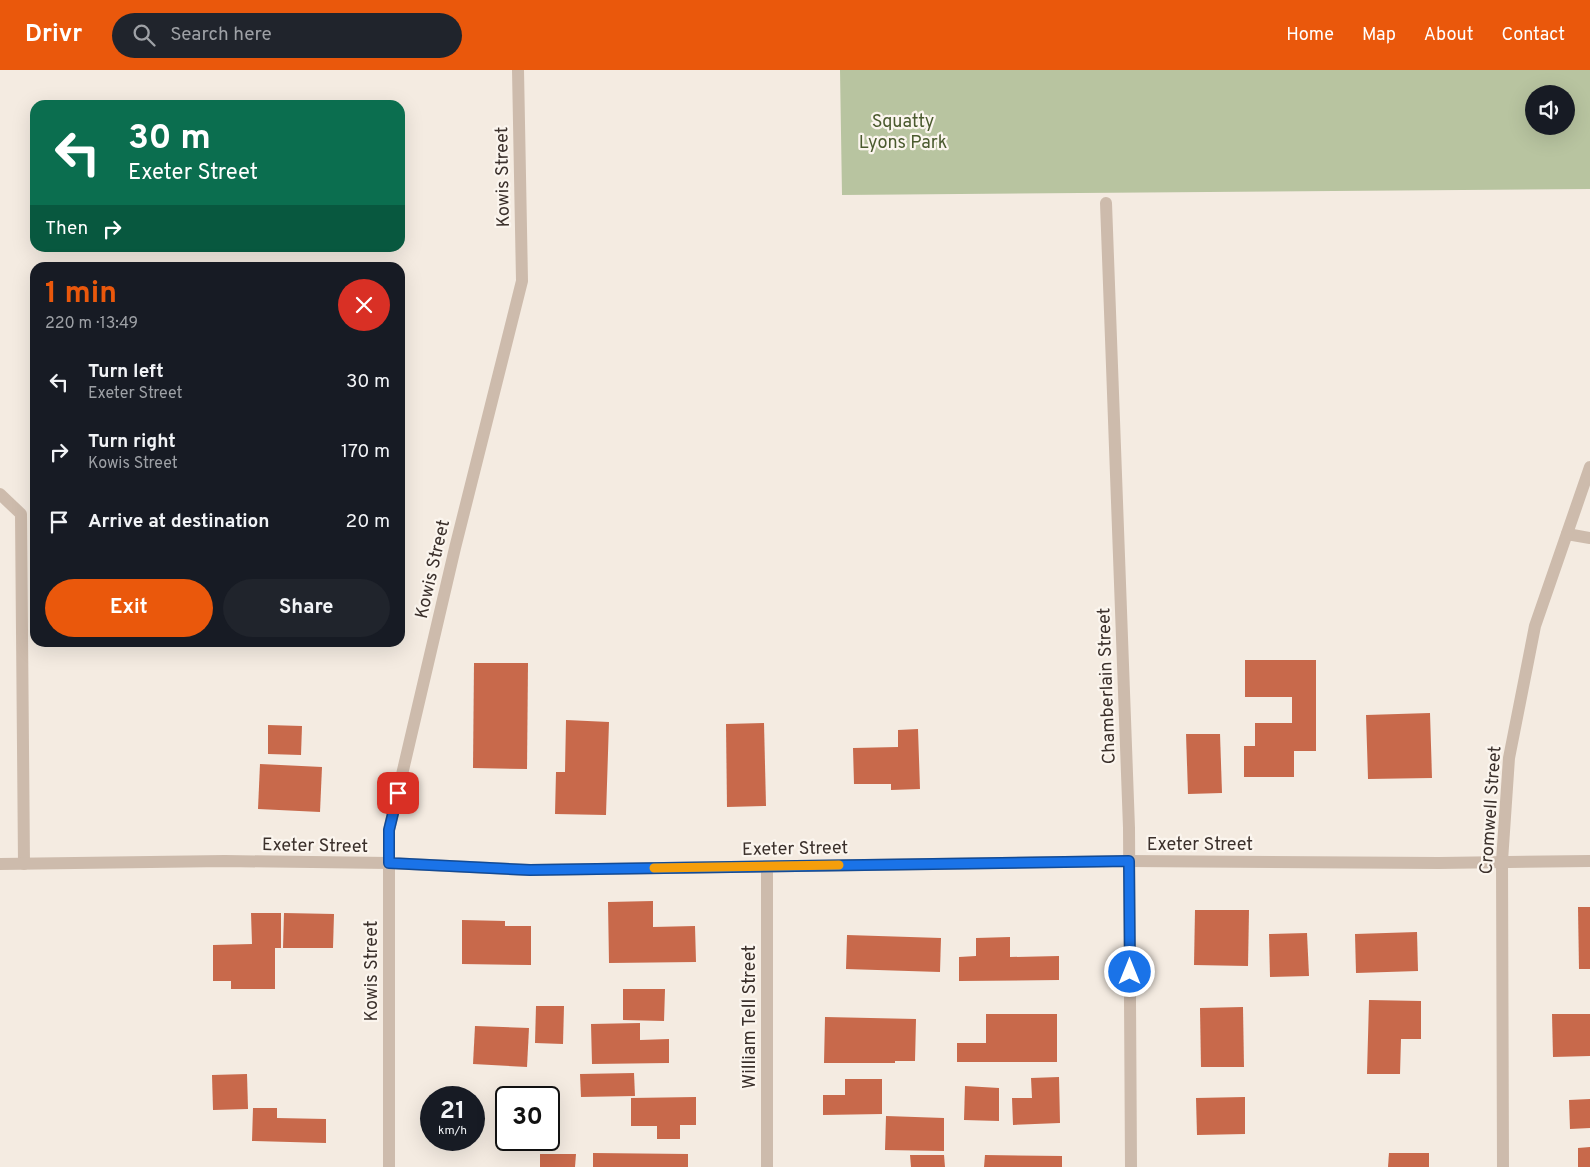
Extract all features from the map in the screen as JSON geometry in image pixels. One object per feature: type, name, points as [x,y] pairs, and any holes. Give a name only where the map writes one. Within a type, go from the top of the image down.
[{"type":"street","name":"Kowis Street","points":[[390,1167],[389,830],[455,548],[522,282],[518,70]]},
{"type":"street","name":"Chamberlain Street","points":[[1106,203],[1129,861],[1131,1167]]},
{"type":"street","name":"Cromwell Street","points":[[1502,1167],[1502,861],[1509,758],[1535,626],[1590,467]]},
{"type":"street","points":[[0,494],[21,514],[24,864]]},
{"type":"street","points":[[1567,534],[1590,538]]},
{"type":"street","name":"Exeter Street","points":[[0,864],[225,861],[389,863],[530,870],[1129,861],[1430,863],[1590,861]]},
{"type":"street","name":"William Tell Street","points":[[767,867],[767,1167]]},
{"type":"green space","name":"Squatty Lyons Park","points":[[840,70],[1590,70],[1590,189],[842,195]]},
{"type":"building","points":[[1245,660],[1316,660],[1316,751],[1294,751],[1294,777],[1244,777],[1244,746],[1255,746],[1255,723],[1292,723],[1292,697],[1245,697]]},
{"type":"building","points":[[474,663],[528,663],[527,769],[473,768]]},
{"type":"building","points":[[1430,713],[1432,778],[1368,779],[1366,715]]},
{"type":"building","points":[[566,720],[609,722],[606,815],[555,814],[556,772],[565,772]]},
{"type":"building","points":[[764,723],[766,806],[727,807],[726,724]]},
{"type":"building","points":[[268,725],[302,726],[301,755],[268,754]]},
{"type":"building","points":[[918,729],[920,789],[891,790],[891,784],[854,784],[853,748],[898,747],[898,730]]},
{"type":"building","points":[[1186,734],[1220,734],[1222,793],[1188,794]]},
{"type":"building","points":[[260,764],[322,767],[320,812],[258,809]]},
{"type":"building","points":[[653,901],[653,927],[695,926],[696,962],[609,963],[608,902]]},
{"type":"building","points":[[1578,907],[1590,907],[1590,969],[1579,969]]},
{"type":"building","points":[[1195,910],[1249,910],[1248,966],[1194,965]]},
{"type":"building","points":[[251,913],[281,913],[281,948],[275,948],[275,989],[231,989],[231,981],[213,981],[213,945],[252,944]]},
{"type":"building","points":[[284,913],[334,914],[333,948],[283,948]]},
{"type":"building","points":[[462,920],[505,921],[505,926],[531,926],[531,965],[462,964]]},
{"type":"building","points":[[1417,932],[1418,971],[1356,973],[1355,934]]},
{"type":"building","points":[[1307,933],[1309,976],[1270,977],[1269,934]]},
{"type":"building","points":[[847,935],[941,938],[940,972],[846,969]]},
{"type":"building","points":[[1010,937],[1010,957],[1059,956],[1059,980],[959,981],[959,957],[976,956],[976,938]]},
{"type":"building","points":[[623,989],[665,989],[664,1021],[623,1020]]},
{"type":"building","points":[[1369,1000],[1421,1001],[1421,1039],[1401,1039],[1400,1074],[1367,1074]]},
{"type":"building","points":[[536,1006],[564,1006],[563,1044],[535,1043]]},
{"type":"building","points":[[1243,1007],[1244,1067],[1201,1067],[1200,1008]]},
{"type":"building","points":[[986,1014],[1057,1014],[1057,1062],[957,1062],[957,1043],[986,1043]]},
{"type":"building","points":[[1552,1014],[1590,1014],[1590,1056],[1553,1057]]},
{"type":"building","points":[[825,1017],[916,1019],[915,1061],[895,1061],[895,1063],[824,1063]]},
{"type":"building","points":[[640,1023],[640,1040],[669,1039],[669,1063],[592,1064],[591,1024]]},
{"type":"building","points":[[475,1026],[529,1028],[527,1067],[473,1064]]},
{"type":"building","points":[[634,1073],[635,1096],[581,1097],[580,1074]]},
{"type":"building","points":[[247,1074],[248,1109],[213,1110],[212,1075]]},
{"type":"building","points":[[1059,1077],[1060,1123],[1013,1125],[1012,1098],[1032,1098],[1031,1078]]},
{"type":"building","points":[[845,1079],[882,1079],[882,1114],[823,1115],[823,1095],[845,1095]]},
{"type":"building","points":[[965,1086],[999,1088],[999,1121],[964,1120]]},
{"type":"building","points":[[696,1097],[696,1125],[680,1125],[680,1139],[657,1139],[657,1126],[631,1126],[631,1098]]},
{"type":"building","points":[[1245,1097],[1245,1134],[1197,1135],[1196,1098]]},
{"type":"building","points":[[1590,1099],[1590,1128],[1570,1129],[1569,1100]]},
{"type":"building","points":[[253,1108],[277,1108],[277,1118],[326,1119],[326,1143],[252,1141]]},
{"type":"building","points":[[886,1116],[944,1118],[944,1151],[885,1150]]},
{"type":"building","points":[[1590,1147],[1590,1167],[1578,1167],[1578,1148]]},
{"type":"building","points":[[593,1153],[688,1154],[688,1167],[593,1167]]},
{"type":"building","points":[[1389,1153],[1429,1153],[1429,1167],[1388,1167]]},
{"type":"building","points":[[540,1154],[576,1154],[575,1167],[540,1167]]},
{"type":"building","points":[[910,1155],[944,1155],[945,1167],[911,1167]]},
{"type":"building","points":[[985,1155],[1062,1156],[1062,1167],[984,1167]]},
{"type":"slow traffic","points":[[654,868],[839,865]]},
{"type":"route","points":[[398,793],[389,830],[389,863],[530,870],[1129,861],[1130,972]]}]
